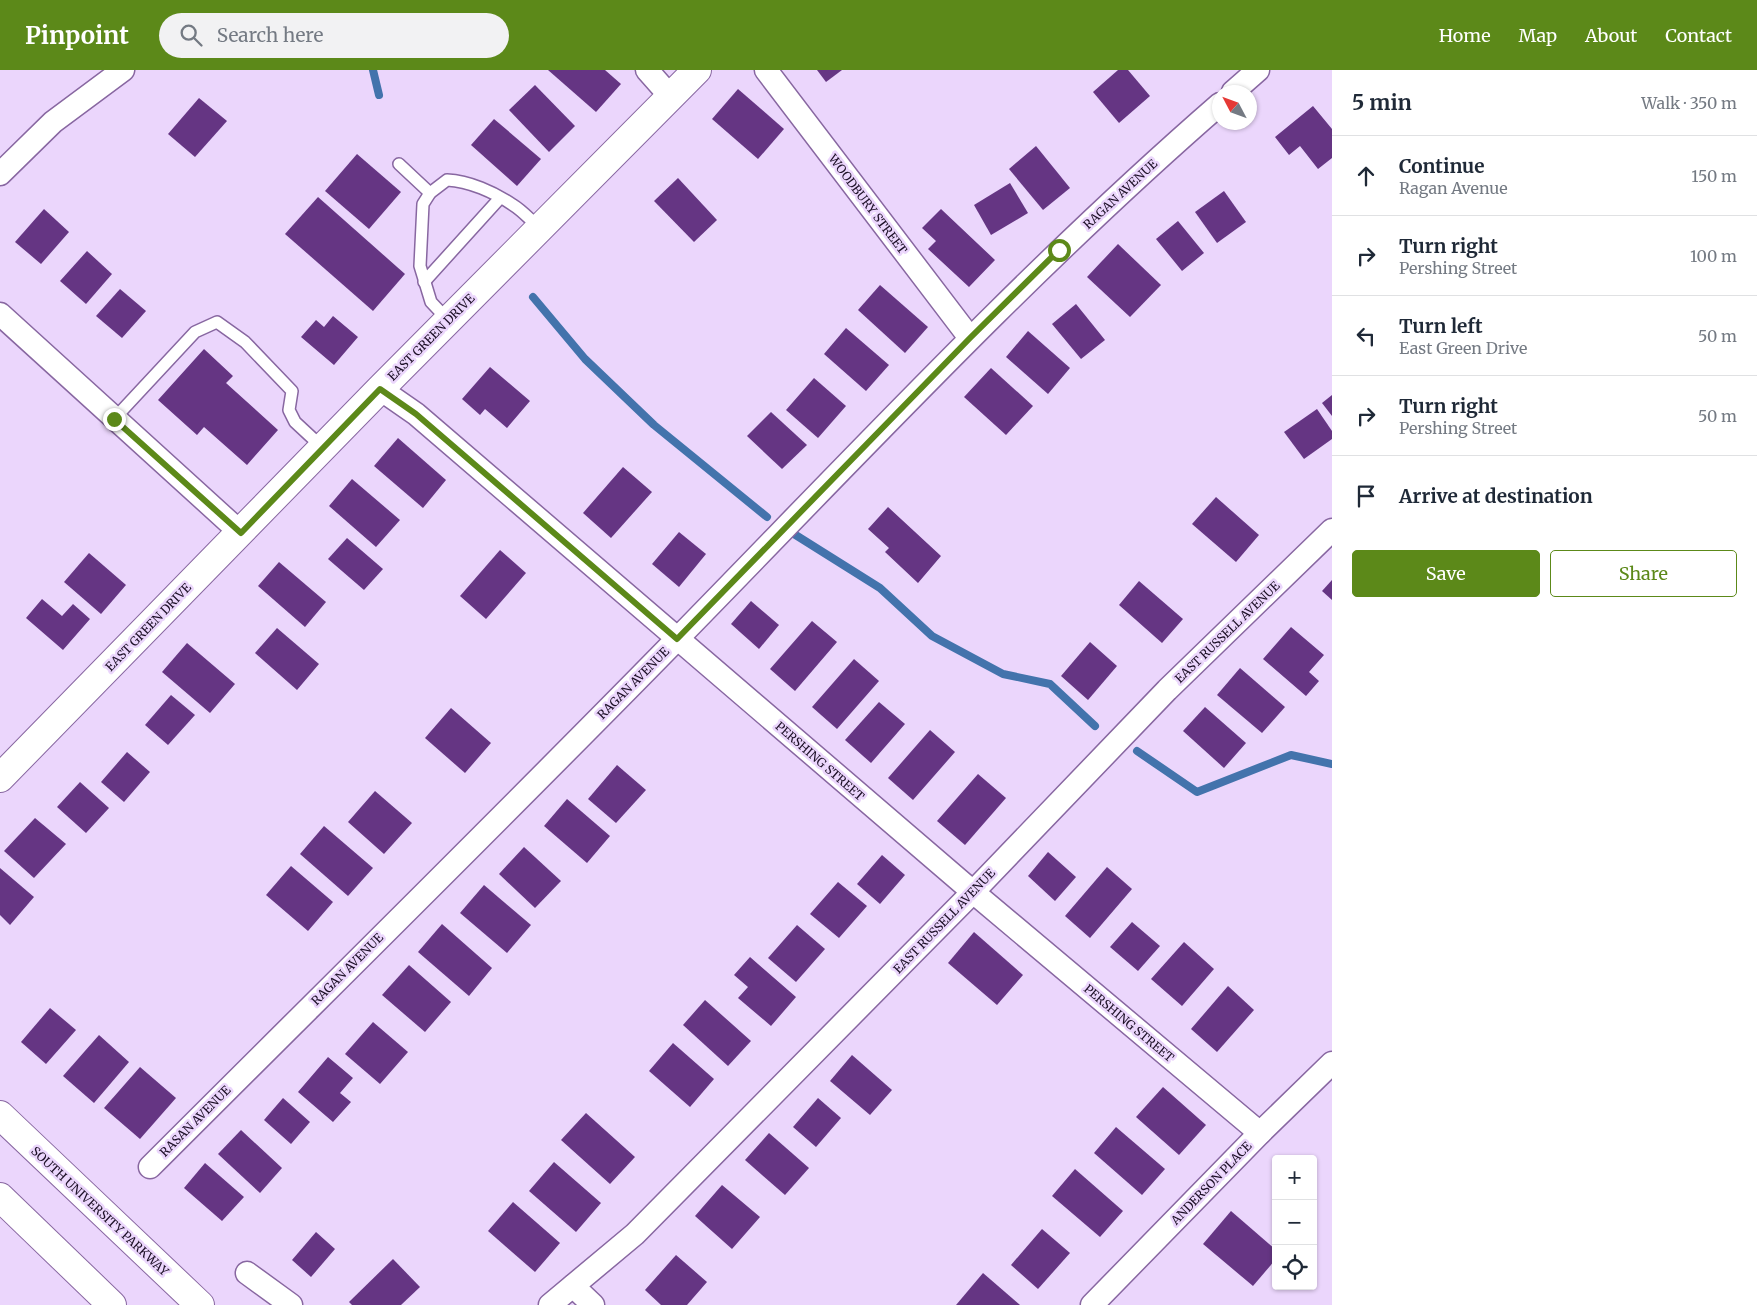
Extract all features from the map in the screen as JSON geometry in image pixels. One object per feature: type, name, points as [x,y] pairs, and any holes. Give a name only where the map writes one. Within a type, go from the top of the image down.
[{"type":"main road","name":"EAST GREEN DRIVE","points":[[0,778],[380,389],[697,70]]},
{"type":"main road","name":"SOUTH UNIVERSITY PARKWAY","points":[[0,1115],[200,1305]]},
{"type":"main road","points":[[0,1197],[112,1305]]},
{"type":"street","points":[[0,174],[53,122],[123,70]]},
{"type":"street","points":[[647,70],[670,96]]},
{"type":"street","name":"WOODBURY STREET","points":[[766,70],[970,338]]},
{"type":"street","points":[[1240,85],[1258,70]]},
{"type":"street","name":"RAGAN AVENUE","points":[[241,1075],[677,639],[970,338],[1059,250],[1212,111]]},
{"type":"street","points":[[0,314],[241,533]]},
{"type":"street","name":"PERSHING STREET","points":[[380,389],[416,414],[973,892],[1260,1133]]},
{"type":"street","name":"EAST RUSSELL AVENUE","points":[[550,1305],[635,1234],[973,892],[1167,690],[1332,530]]},
{"type":"street","name":"ANDERSON PLACE","points":[[1092,1305],[1260,1133],[1332,1063]]},
{"type":"street","name":"RASAN AVENUE","points":[[150,1167],[241,1075]]},
{"type":"street","points":[[247,1273],[291,1305]]},
{"type":"street","points":[[573,1286],[593,1305]]},
{"type":"lane","points":[[399,164],[430,193]]},
{"type":"lane","points":[[448,320],[432,302],[420,266],[421,217],[423,204],[430,193],[447,180],[461,181],[514,205],[540,228]]},
{"type":"lane","points":[[424,282],[500,198]]},
{"type":"lane","points":[[114,419],[196,332],[216,322],[244,342],[292,391],[289,410],[295,422],[323,448]]},
{"type":"building","points":[[548,70],[605,70],[621,84],[596,112]]},
{"type":"building","points":[[817,70],[842,70],[826,82]]},
{"type":"building","points":[[1118,70],[1128,70],[1150,96],[1119,123],[1093,92]]},
{"type":"building","points":[[535,85],[575,126],[549,152],[509,110]]},
{"type":"building","points":[[738,89],[784,129],[758,159],[712,119]]},
{"type":"building","points":[[199,98],[227,121],[195,157],[168,134]]},
{"type":"building","points":[[1313,106],[1332,129],[1332,158],[1318,169],[1300,146],[1289,155],[1275,137]]},
{"type":"building","points":[[494,119],[541,159],[517,186],[471,145]]},
{"type":"building","points":[[1036,146],[1070,188],[1043,210],[1009,169]]},
{"type":"building","points":[[357,154],[401,192],[369,229],[325,191]]},
{"type":"building","points":[[678,178],[717,220],[694,242],[654,201]]},
{"type":"building","points":[[1010,183],[1028,213],[991,235],[974,205]]},
{"type":"building","points":[[1224,191],[1246,222],[1217,243],[1195,212]]},
{"type":"building","points":[[318,197],[405,274],[373,311],[285,234]]},
{"type":"building","points":[[44,209],[69,232],[41,264],[15,242]]},
{"type":"building","points":[[941,209],[995,260],[969,287],[928,249],[936,241],[922,228]]},
{"type":"building","points":[[1178,221],[1204,253],[1182,271],[1156,239]]},
{"type":"building","points":[[1118,244],[1161,285],[1130,317],[1087,277]]},
{"type":"building","points":[[87,251],[112,274],[86,304],[60,281]]},
{"type":"building","points":[[880,285],[928,327],[905,353],[858,310]]},
{"type":"building","points":[[120,289],[146,311],[122,338],[96,316]]},
{"type":"building","points":[[1076,304],[1105,340],[1081,359],[1052,324]]},
{"type":"building","points":[[333,316],[358,337],[334,365],[301,337],[316,320],[324,327]]},
{"type":"building","points":[[846,328],[889,365],[866,391],[824,354]]},
{"type":"building","points":[[1028,331],[1070,368],[1048,394],[1006,357]]},
{"type":"building","points":[[204,349],[233,376],[226,383],[278,430],[247,465],[204,427],[197,435],[158,400]]},
{"type":"building","points":[[490,367],[530,401],[507,428],[485,409],[480,415],[462,399]]},
{"type":"building","points":[[991,368],[1033,406],[1006,435],[964,397]]},
{"type":"building","points":[[814,378],[846,406],[818,438],[786,410]]},
{"type":"building","points":[[1332,395],[1332,416],[1322,403]]},
{"type":"building","points":[[1317,409],[1332,431],[1332,439],[1304,459],[1284,432]]},
{"type":"building","points":[[771,412],[807,445],[782,469],[747,436]]},
{"type":"building","points":[[398,438],[446,480],[423,508],[374,466]]},
{"type":"building","points":[[623,467],[652,492],[611,538],[583,513]]},
{"type":"building","points":[[352,479],[400,520],[376,547],[329,506]]},
{"type":"building","points":[[1216,497],[1259,535],[1236,562],[1192,524]]},
{"type":"building","points":[[888,507],[941,556],[918,583],[885,552],[889,548],[868,529]]},
{"type":"building","points":[[679,532],[706,554],[679,587],[652,564]]},
{"type":"building","points":[[347,538],[383,569],[364,590],[328,559]]},
{"type":"building","points":[[500,550],[526,573],[486,619],[460,596]]},
{"type":"building","points":[[89,553],[126,585],[101,614],[64,582]]},
{"type":"building","points":[[279,562],[326,602],[305,627],[258,586]]},
{"type":"building","points":[[1332,580],[1332,600],[1322,591]]},
{"type":"building","points":[[1139,581],[1183,619],[1162,643],[1119,605]]},
{"type":"building","points":[[42,599],[62,616],[73,604],[90,619],[63,650],[26,618]]},
{"type":"building","points":[[751,601],[779,625],[759,649],[731,624]]},
{"type":"building","points":[[812,621],[837,642],[795,691],[770,669]]},
{"type":"building","points":[[1291,627],[1324,655],[1309,672],[1319,681],[1306,696],[1263,659]]},
{"type":"building","points":[[277,628],[319,664],[297,690],[255,653]]},
{"type":"building","points":[[1090,642],[1117,666],[1088,700],[1061,676]]},
{"type":"building","points":[[187,643],[235,684],[210,713],[162,672]]},
{"type":"building","points":[[854,659],[879,681],[837,729],[812,707]]},
{"type":"building","points":[[1240,668],[1285,707],[1262,733],[1217,695]]},
{"type":"building","points":[[171,695],[195,715],[168,745],[145,725]]},
{"type":"building","points":[[879,702],[905,724],[871,763],[845,740]]},
{"type":"building","points":[[1205,707],[1246,743],[1224,768],[1183,731]]},
{"type":"building","points":[[451,708],[491,743],[465,773],[425,738]]},
{"type":"building","points":[[930,730],[955,752],[913,800],[888,778]]},
{"type":"building","points":[[127,752],[150,772],[124,802],[101,782]]},
{"type":"building","points":[[617,765],[646,790],[616,823],[588,799]]},
{"type":"building","points":[[978,774],[1006,798],[965,845],[937,821]]},
{"type":"building","points":[[80,782],[109,808],[86,833],[57,807]]},
{"type":"building","points":[[375,791],[412,823],[384,854],[348,822]]},
{"type":"building","points":[[567,799],[610,836],[587,863],[544,826]]},
{"type":"building","points":[[35,818],[66,844],[34,878],[4,851]]},
{"type":"building","points":[[324,826],[373,868],[348,896],[300,854]]},
{"type":"building","points":[[524,847],[561,881],[535,908],[499,874]]},
{"type":"building","points":[[1048,852],[1076,877],[1055,901],[1028,876]]},
{"type":"building","points":[[882,855],[905,875],[880,904],[857,884]]},
{"type":"building","points":[[291,866],[333,902],[308,931],[266,895]]},
{"type":"building","points":[[1107,867],[1132,889],[1090,938],[1065,916]]},
{"type":"building","points":[[0,868],[34,897],[10,925],[0,915]]},
{"type":"building","points":[[838,882],[867,906],[839,938],[810,914]]},
{"type":"building","points":[[484,885],[531,925],[507,953],[460,913]]},
{"type":"building","points":[[1132,922],[1160,946],[1138,971],[1110,947]]},
{"type":"building","points":[[442,924],[492,968],[469,996],[418,952]]},
{"type":"building","points":[[797,925],[825,949],[796,982],[768,958]]},
{"type":"building","points":[[974,932],[1023,975],[997,1005],[948,963]]},
{"type":"building","points":[[1184,942],[1214,969],[1182,1006],[1151,979]]},
{"type":"building","points":[[750,957],[796,997],[771,1026],[738,998],[748,987],[734,975]]},
{"type":"building","points":[[409,965],[451,1002],[425,1032],[382,995]]},
{"type":"building","points":[[1228,986],[1254,1010],[1217,1052],[1191,1029]]},
{"type":"building","points":[[705,1000],[751,1041],[728,1066],[683,1025]]},
{"type":"building","points":[[50,1008],[76,1030],[46,1064],[21,1042]]},
{"type":"building","points":[[373,1022],[408,1052],[380,1084],[345,1054]]},
{"type":"building","points":[[99,1035],[129,1062],[94,1103],[63,1076]]},
{"type":"building","points":[[673,1043],[714,1079],[690,1107],[649,1071]]},
{"type":"building","points":[[852,1055],[892,1090],[870,1115],[830,1081]]},
{"type":"building","points":[[328,1057],[353,1078],[340,1093],[351,1102],[333,1122],[298,1092]]},
{"type":"building","points":[[140,1067],[176,1098],[140,1139],[104,1108]]},
{"type":"building","points":[[1163,1087],[1206,1125],[1179,1155],[1136,1117]]},
{"type":"building","points":[[283,1098],[310,1122],[291,1144],[264,1120]]},
{"type":"building","points":[[818,1098],[841,1118],[816,1147],[793,1127]]},
{"type":"building","points":[[586,1113],[635,1157],[610,1184],[561,1140]]},
{"type":"building","points":[[1116,1127],[1165,1169],[1142,1195],[1094,1153]]},
{"type":"building","points":[[241,1130],[282,1168],[260,1193],[218,1154]]},
{"type":"building","points":[[769,1133],[809,1168],[785,1195],[745,1160]]},
{"type":"building","points":[[554,1162],[601,1203],[576,1232],[529,1191]]},
{"type":"building","points":[[205,1163],[244,1197],[222,1221],[184,1188]]},
{"type":"building","points":[[1075,1169],[1123,1211],[1100,1237],[1052,1196]]},
{"type":"building","points":[[722,1185],[760,1217],[732,1249],[695,1216]]},
{"type":"building","points":[[513,1202],[560,1243],[535,1272],[488,1231]]},
{"type":"building","points":[[1231,1211],[1272,1247],[1272,1264],[1253,1286],[1203,1244]]},
{"type":"building","points":[[1042,1229],[1070,1253],[1038,1289],[1011,1265]]},
{"type":"building","points":[[316,1232],[335,1249],[311,1277],[292,1260]]},
{"type":"building","points":[[676,1255],[707,1282],[687,1305],[661,1305],[645,1290]]},
{"type":"building","points":[[393,1259],[420,1287],[401,1305],[352,1305],[349,1302]]},
{"type":"building","points":[[983,1273],[1020,1305],[956,1305]]},
{"type":"waterway","points":[[373,70],[379,95]]},
{"type":"waterway","points":[[533,297],[585,359],[654,425],[767,517]]},
{"type":"waterway","points":[[794,534],[880,588],[932,636],[1003,674],[1050,684],[1095,726]]},
{"type":"waterway","points":[[1137,751],[1197,792],[1291,755],[1332,764]]},
{"type":"route","points":[[114,419],[241,533],[380,389],[416,414],[677,639],[970,338],[1059,250]]}]
